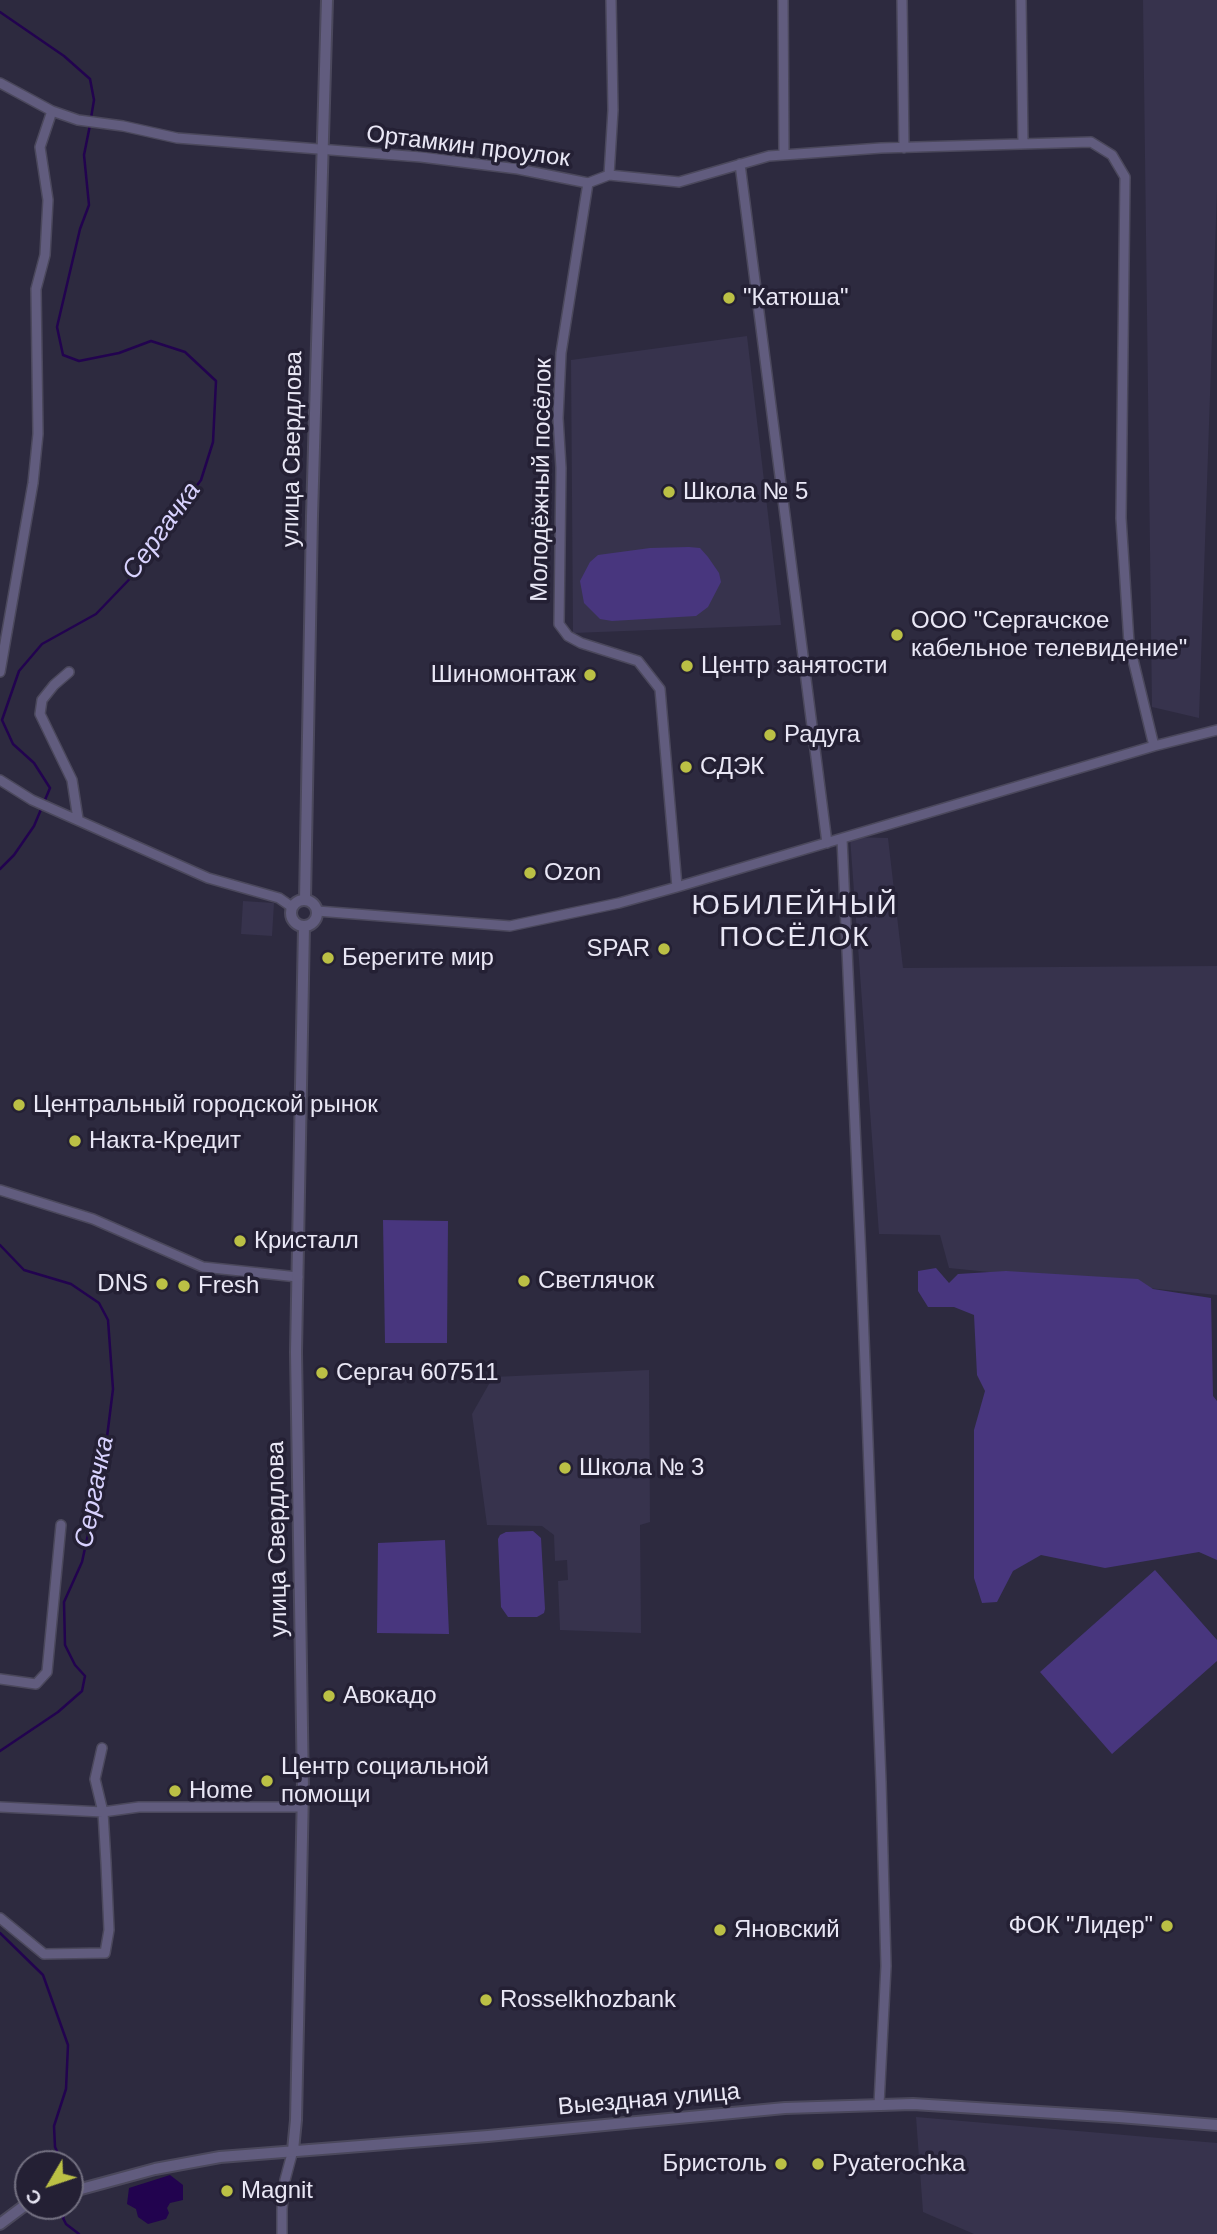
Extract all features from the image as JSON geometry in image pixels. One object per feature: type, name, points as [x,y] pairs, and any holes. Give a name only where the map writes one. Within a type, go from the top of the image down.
[{"type":"street","name":"улица Свердлова","points":[[304,900],[327,0]]},
{"type":"street","points":[[609,175],[613,110],[611,0]]},
{"type":"street","points":[[783,0],[784,155]]},
{"type":"street","points":[[902,0],[904,148]]},
{"type":"street","points":[[1021,0],[1023,144]]},
{"type":"street","name":"Ортамкин проулок","points":[[0,83],[52,111],[78,120],[177,138],[421,157],[518,169],[588,183],[609,175],[679,182],[769,156],[904,148],[1091,142],[1112,155],[1125,177],[1121,517],[1129,643],[1154,746]]},
{"type":"street","points":[[0,672],[33,483],[38,434],[36,289],[45,255],[48,200],[40,147],[52,111]]},
{"type":"street","points":[[740,164],[827,843]]},
{"type":"street","name":"Молодёжный посёлок","points":[[588,183],[561,353],[558,418],[561,468],[559,624],[568,636],[581,643],[638,661],[660,689],[677,887]]},
{"type":"street","points":[[69,672],[42,700],[40,714],[72,780],[78,819]]},
{"type":"street","points":[[317,911],[510,926],[619,903],[677,887],[1154,746],[1217,730]]},
{"type":"street","points":[[0,780],[32,800],[208,878],[279,898],[292,907]]},
{"type":"street","points":[[842,839],[861,1246],[881,1782],[886,1966],[879,2104]]},
{"type":"street","points":[[304,900],[313,904],[317,911],[316,919],[311,925],[304,926],[296,923],[291,916],[292,907],[304,900]]},
{"type":"street","name":"улица Свердлова","points":[[293,2150],[296,2120],[302,1807],[296,1354],[304,926]]},
{"type":"street","points":[[0,1190],[93,1219],[204,1267],[298,1277]]},
{"type":"street","points":[[0,1679],[36,1684],[47,1672],[61,1525]]},
{"type":"street","points":[[0,1918],[44,1954],[105,1953],[109,1930],[103,1812],[96,1779],[102,1748]]},
{"type":"street","points":[[0,1807],[103,1812],[139,1807],[302,1807]]},
{"type":"street","name":"Выездная улица","points":[[84,2188],[155,2169],[220,2157],[488,2136],[785,2108],[879,2104],[1217,2125]]},
{"type":"street","points":[[282,2234],[285,2180],[293,2150]]},
{"type":"shaded area","points":[[1143,0],[1217,0],[1217,190],[1199,718],[1152,707]]},
{"type":"shaded area","name":"Школа № 5","points":[[747,336],[781,625],[573,633],[571,360]]},
{"type":"shaded area","points":[[650,548],[700,548],[719,573],[721,582],[708,607],[696,616],[612,621],[600,619],[584,603],[580,581],[590,562],[598,555]]},
{"type":"shaded area","points":[[850,837],[888,838],[903,968],[1217,966],[1217,1295],[949,1268],[940,1235],[879,1234]]},
{"type":"shaded area","points":[[243,901],[274,903],[272,936],[241,934]]},
{"type":"shaded area","points":[[383,1220],[448,1221],[447,1343],[385,1343]]},
{"type":"shaded area","points":[[936,1268],[949,1283],[958,1274],[1006,1271],[1138,1279],[1153,1289],[1211,1298],[1213,1396],[1217,1401],[1217,1560],[1199,1552],[1105,1568],[1041,1555],[1013,1571],[997,1602],[982,1603],[974,1578],[974,1430],[985,1391],[977,1375],[974,1315],[954,1307],[928,1307],[918,1291],[918,1271]]},
{"type":"shaded area","name":"Школа № 3","points":[[649,1370],[650,1522],[640,1525],[641,1633],[560,1630],[558,1581],[568,1580],[567,1560],[555,1561],[554,1535],[542,1526],[487,1525],[472,1414],[493,1377]]},
{"type":"shaded area","points":[[533,1531],[541,1538],[544,1613],[537,1617],[508,1617],[501,1607],[498,1539],[506,1532]]},
{"type":"shaded area","points":[[445,1540],[449,1634],[377,1633],[378,1543]]},
{"type":"shaded area","points":[[1155,1570],[1217,1640],[1217,1661],[1112,1754],[1040,1672]]},
{"type":"shaded area","points":[[916,2117],[1217,2143],[1217,2234],[974,2234],[923,2212]]},
{"type":"shaded area","points":[[170,2175],[183,2185],[183,2200],[170,2203],[166,2219],[148,2224],[138,2217],[136,2209],[127,2204],[129,2188]]},
{"type":"waterway","name":"Сергачка","points":[[0,12],[64,56],[90,79],[94,100],[91,118]]},
{"type":"waterway","name":"Сергачка","points":[[0,869],[14,855],[34,826],[50,788],[34,763],[13,744],[2,720],[19,671],[42,644],[96,614],[145,563],[171,520],[201,480],[213,442],[216,381],[185,352],[151,341],[119,353],[79,361],[63,355],[57,327],[80,229],[89,205],[84,155],[90,125]]},
{"type":"waterway","name":"Сергачка","points":[[0,1245],[24,1270],[71,1284],[99,1303],[108,1320],[113,1389],[104,1461],[82,1562],[64,1602],[65,1645],[75,1665],[85,1676],[82,1691],[58,1712],[0,1751]]},
{"type":"waterway","name":"Сергачка","points":[[0,1933],[43,1975],[68,2045],[66,2089],[54,2126],[56,2150]]},
{"type":"waterway","name":"Сергачка","points":[[64,2220],[79,2234]]},
{"type":"place","name":"\"Катюша\"","points":[[729,298]]},
{"type":"place","name":"Школа № 5","points":[[669,492]]},
{"type":"place","name":"ООО \"Сергачское кабельное телевидение\"","points":[[897,635]]},
{"type":"place","name":"Центр занятости","points":[[687,666]]},
{"type":"place","name":"Шиномонтаж","points":[[590,675]]},
{"type":"place","name":"Радуга","points":[[770,735]]},
{"type":"place","name":"СДЭК","points":[[686,767]]},
{"type":"place","name":"Ozon","points":[[530,873]]},
{"type":"place","name":"SPAR","points":[[664,949]]},
{"type":"place","name":"Берегите мир","points":[[328,958]]},
{"type":"place","name":"Центральный городской рынок","points":[[19,1105]]},
{"type":"place","name":"Накта-Кредит","points":[[75,1141]]},
{"type":"place","name":"Кристалл","points":[[240,1241]]},
{"type":"place","name":"Светлячок","points":[[524,1281]]},
{"type":"place","name":"DNS","points":[[162,1284]]},
{"type":"place","name":"Fresh","points":[[184,1286]]},
{"type":"place","name":"Сергач 607511","points":[[322,1373]]},
{"type":"place","name":"Школа № 3","points":[[565,1468]]},
{"type":"place","name":"Авокадо","points":[[329,1696]]},
{"type":"place","name":"Центр социальной помощи","points":[[267,1781]]},
{"type":"place","name":"Home","points":[[175,1791]]},
{"type":"place","name":"ФОК \"Лидер\"","points":[[1167,1926]]},
{"type":"place","name":"Яновский","points":[[720,1930]]},
{"type":"place","name":"Rosselkhozbank","points":[[486,2000]]},
{"type":"place","name":"Бристоль","points":[[781,2164]]},
{"type":"place","name":"Pyaterochka","points":[[818,2164]]},
{"type":"place","name":"Magnit","points":[[227,2191]]},
{"type":"district","name":"ЮБИЛЕЙНЫЙ ПОСЁЛОК","points":[[795,922]]}]
